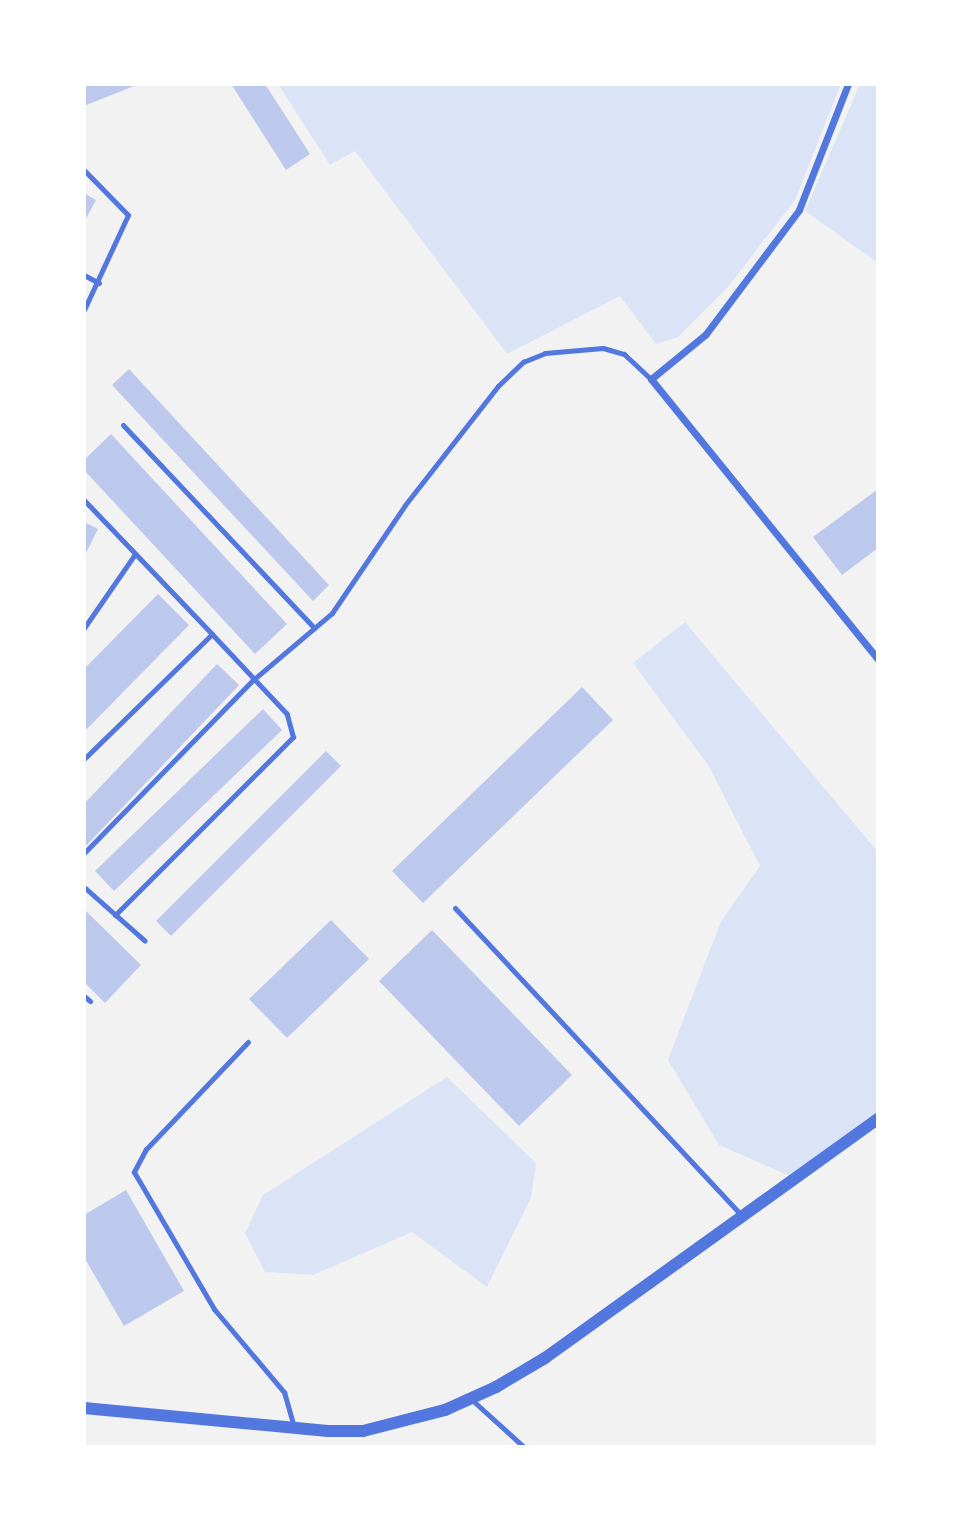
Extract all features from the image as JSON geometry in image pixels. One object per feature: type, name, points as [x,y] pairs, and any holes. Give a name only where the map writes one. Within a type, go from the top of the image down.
[{"type":"street","points":[[848,84],[799,210],[706,334],[651,379],[878,659]]},
{"type":"street","points":[[84,1408],[295,1429],[363,1431],[418,1419],[471,1399],[545,1358],[740,1214],[878,1119]]},
{"type":"lane","points":[[84,170],[128,215],[99,284],[84,310]]},
{"type":"lane","points":[[84,275],[99,284]]},
{"type":"lane","points":[[84,853],[254,679],[332,612],[405,505],[498,386],[523,362],[545,353],[603,348],[624,354],[651,379]]},
{"type":"lane","points":[[123,425],[314,628]]},
{"type":"lane","points":[[84,500],[287,714],[293,737],[115,915]]},
{"type":"lane","points":[[84,628],[135,554]]},
{"type":"lane","points":[[84,759],[212,634]]},
{"type":"lane","points":[[84,887],[145,941]]},
{"type":"lane","points":[[455,908],[740,1214]]},
{"type":"lane","points":[[84,996],[90,1002]]},
{"type":"lane","points":[[248,1042],[146,1149],[134,1172],[214,1309],[284,1392],[295,1429]]},
{"type":"lane","points":[[471,1399],[524,1447]]},
{"type":"shaded area","points":[[278,84],[841,84],[795,200],[728,287],[678,337],[656,344],[620,296],[507,354],[355,151],[330,165]]},
{"type":"shaded area","points":[[860,84],[878,84],[878,263],[805,211]]},
{"type":"shaded area","points":[[685,622],[878,852],[878,1114],[792,1177],[719,1145],[668,1060],[721,921],[760,866],[708,765],[633,663]]},
{"type":"shaded area","points":[[447,1077],[536,1163],[531,1198],[487,1287],[412,1232],[313,1275],[265,1272],[245,1233],[263,1195]]},
{"type":"building","points":[[84,84],[139,84],[84,106]]},
{"type":"building","points":[[231,84],[265,84],[310,154],[286,170]]},
{"type":"building","points":[[84,193],[96,200],[84,222]]},
{"type":"building","points":[[129,369],[329,585],[313,601],[112,385]]},
{"type":"building","points":[[111,434],[287,624],[255,654],[84,470],[84,460]]},
{"type":"building","points":[[878,489],[878,548],[842,575],[813,537]]},
{"type":"building","points":[[84,522],[98,529],[84,557]]},
{"type":"building","points":[[158,594],[189,625],[84,732],[84,669]]},
{"type":"building","points":[[217,664],[239,685],[84,848],[84,804]]},
{"type":"building","points":[[582,687],[613,720],[423,903],[392,871]]},
{"type":"building","points":[[263,709],[282,730],[114,891],[95,871]]},
{"type":"building","points":[[326,751],[341,766],[171,936],[156,921]]},
{"type":"building","points":[[84,909],[141,965],[105,1003],[84,982]]},
{"type":"building","points":[[331,920],[369,959],[287,1038],[249,999]]},
{"type":"building","points":[[432,930],[572,1075],[519,1126],[379,981]]},
{"type":"building","points":[[126,1190],[184,1291],[124,1326],[84,1257],[84,1215]]}]
